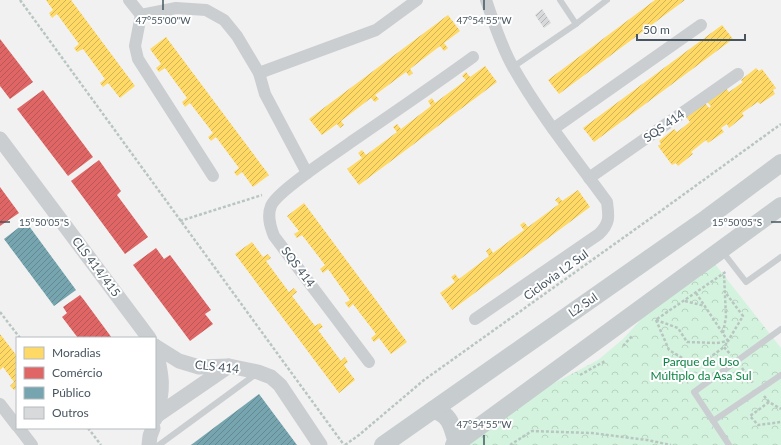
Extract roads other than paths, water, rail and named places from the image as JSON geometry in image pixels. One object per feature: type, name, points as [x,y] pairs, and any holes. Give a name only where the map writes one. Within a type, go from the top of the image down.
[{"type":"main road","name":"L2 Sul","points":[[383,445],[707,218],[781,163]]},
{"type":"main road","points":[[433,410],[446,415],[452,427],[455,444],[781,206]]},
{"type":"street","points":[[129,0],[141,15],[136,46],[138,59],[213,176]]},
{"type":"street","points":[[259,73],[376,30],[417,0]]},
{"type":"street","points":[[475,319],[599,234],[607,227],[609,214],[607,202],[542,115],[513,67],[496,32],[486,0]]},
{"type":"street","points":[[141,15],[176,8],[206,10],[224,20],[247,50],[259,73],[265,94],[307,173]]},
{"type":"street","points":[[552,129],[701,25]]},
{"type":"street","name":"SQS 414","points":[[369,362],[274,236],[269,217],[271,206],[279,196],[307,173],[473,57]]},
{"type":"street","name":"SQS 414","points":[[589,178],[738,74]]},
{"type":"street","name":"CLS 414/415","points":[[0,139],[148,337]]},
{"type":"street","name":"CLS 414","points":[[156,347],[179,361],[199,367],[229,366],[258,372],[271,377],[280,385],[320,445]]},
{"type":"street","points":[[156,350],[162,377],[162,397],[156,418]]},
{"type":"street","points":[[156,421],[229,366]]},
{"type":"street","points":[[0,404],[16,424]]},
{"type":"street","points":[[20,429],[32,445]]},
{"type":"street","points":[[149,445],[152,429]]},
{"type":"lane","points":[[560,0],[576,24]]},
{"type":"lane","points":[[513,67],[576,24],[607,0]]},
{"type":"lane","points":[[721,249],[746,282],[781,257]]},
{"type":"lane","points":[[728,445],[694,392],[781,329]]},
{"type":"lane","points":[[159,445],[258,372]]},
{"type":"lane","points":[[713,421],[781,375]]},
{"type":"park label","name":"Parque de Uso Múltiplo da Asa Sul","points":[[701,369]]}]
